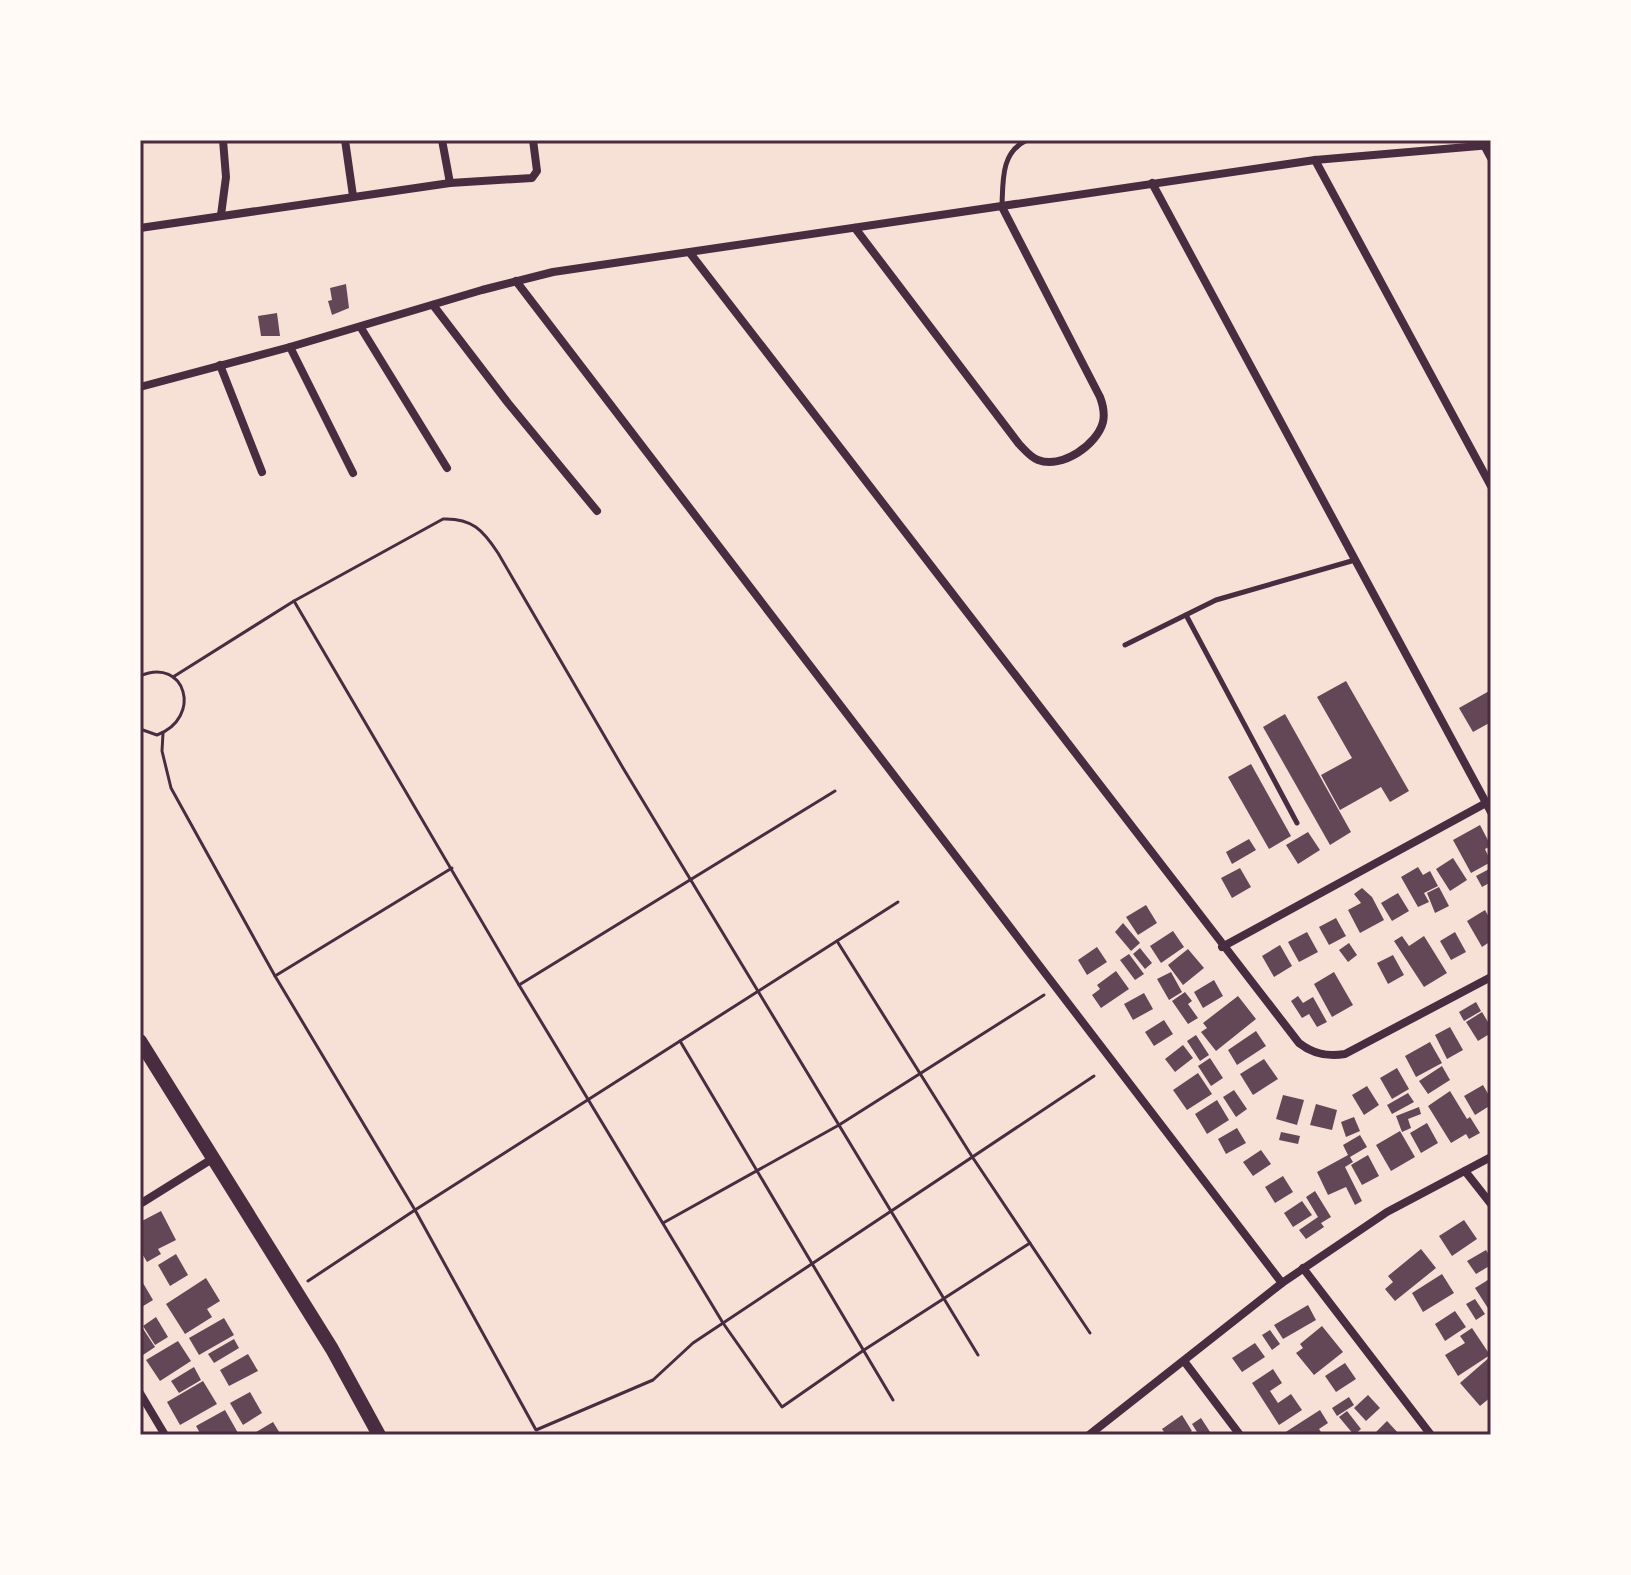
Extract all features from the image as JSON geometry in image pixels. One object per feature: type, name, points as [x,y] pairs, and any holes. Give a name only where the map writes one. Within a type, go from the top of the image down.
[{"type":"street","points":[[221,215],[226,177],[223,140]]},
{"type":"street","points":[[345,140],[353,196]]},
{"type":"street","points":[[442,140],[450,183]]},
{"type":"street","points":[[140,228],[450,183],[532,178],[537,171],[533,140]]},
{"type":"street","points":[[140,387],[361,328],[553,272],[1315,160],[1488,145],[1491,158]]},
{"type":"street","points":[[1315,160],[1491,486]]},
{"type":"street","points":[[1152,183],[1491,812]]},
{"type":"street","points":[[855,228],[1019,444],[1037,460],[1057,461],[1070,457],[1099,432],[1104,412],[1100,397],[1002,207]]},
{"type":"street","points":[[690,253],[1299,1043],[1314,1053],[1345,1054],[1491,977]]},
{"type":"street","points":[[516,281],[1282,1283]]},
{"type":"street","points":[[433,305],[597,511]]},
{"type":"street","points":[[361,328],[447,468]]},
{"type":"street","points":[[290,347],[353,473]]},
{"type":"street","points":[[220,365],[262,472]]},
{"type":"street","points":[[1222,947],[1486,803]]},
{"type":"street","points":[[140,1041],[332,1349],[379,1435]]},
{"type":"street","points":[[1089,1435],[1303,1268],[1387,1212],[1491,1157]]},
{"type":"street","points":[[140,1204],[212,1159]]},
{"type":"street","points":[[1465,1171],[1491,1204]]},
{"type":"street","points":[[1303,1268],[1431,1435]]},
{"type":"street","points":[[1184,1361],[1240,1435]]},
{"type":"street","points":[[140,1393],[165,1435]]},
{"type":"lane","points":[[1002,207],[1005,166],[1013,149],[1027,140]]},
{"type":"lane","points":[[1125,645],[1216,600],[1355,560]]},
{"type":"lane","points":[[1186,615],[1297,823]]},
{"type":"path","points":[[173,677],[294,601],[443,519],[467,520],[479,527],[498,553],[690,879],[978,1355]]},
{"type":"path","points":[[294,601],[519,985],[723,1323],[782,1407],[942,1298],[1030,1243]]},
{"type":"path","points":[[140,676],[160,672],[173,677],[180,684],[184,700],[180,718],[172,730],[157,735],[140,729]]},
{"type":"path","points":[[163,733],[162,751],[171,788],[275,976],[415,1210],[536,1430],[653,1380],[693,1343],[1094,1076]]},
{"type":"path","points":[[519,985],[835,791]]},
{"type":"path","points":[[275,976],[452,868]]},
{"type":"path","points":[[294,1290],[898,902]]},
{"type":"path","points":[[837,941],[973,1158],[1090,1333]]},
{"type":"path","points":[[663,1223],[839,1125],[1057,987]]},
{"type":"path","points":[[680,1041],[893,1400]]},
{"type":"building","points":[[346,284],[349,308],[332,315],[328,301],[332,300],[330,288]]},
{"type":"building","points":[[277,313],[280,336],[261,336],[258,316]]},
{"type":"building","points":[[1346,681],[1409,791],[1390,802],[1381,787],[1340,810],[1321,775],[1352,758],[1317,697]]},
{"type":"building","points":[[1491,690],[1491,722],[1473,732],[1459,708]]},
{"type":"building","points":[[1285,714],[1351,832],[1330,845],[1263,727]]},
{"type":"building","points":[[1251,764],[1291,836],[1269,849],[1228,777]]},
{"type":"building","points":[[1480,825],[1491,846],[1485,849],[1491,862],[1471,873],[1453,840]]},
{"type":"building","points":[[1308,832],[1320,850],[1298,864],[1286,845]]},
{"type":"building","points":[[1249,839],[1256,850],[1232,864],[1226,852]]},
{"type":"building","points":[[1453,858],[1467,880],[1450,891],[1436,869]]},
{"type":"building","points":[[1418,867],[1423,875],[1430,871],[1438,886],[1424,893],[1429,902],[1418,907],[1401,877]]},
{"type":"building","points":[[1240,868],[1251,887],[1232,898],[1221,878]]},
{"type":"building","points":[[1491,868],[1491,882],[1482,887],[1476,876]]},
{"type":"building","points":[[1439,887],[1449,906],[1435,913],[1427,893]]},
{"type":"building","points":[[1362,888],[1372,897],[1384,920],[1360,933],[1348,910],[1361,903],[1354,894]]},
{"type":"building","points":[[1398,893],[1409,911],[1392,921],[1381,903]]},
{"type":"building","points":[[1146,905],[1157,923],[1138,935],[1126,917]]},
{"type":"building","points":[[1485,910],[1491,921],[1491,941],[1482,947],[1467,921]]},
{"type":"building","points":[[1336,918],[1346,936],[1329,945],[1319,927]]},
{"type":"building","points":[[1123,923],[1140,943],[1131,951],[1115,932]]},
{"type":"building","points":[[1173,931],[1184,947],[1161,963],[1150,946]]},
{"type":"building","points":[[1307,932],[1318,952],[1299,962],[1288,942]]},
{"type":"building","points":[[1455,932],[1466,952],[1451,960],[1440,941]]},
{"type":"building","points":[[1402,936],[1409,946],[1424,936],[1447,973],[1424,987],[1394,941]]},
{"type":"building","points":[[1349,943],[1357,955],[1348,962],[1339,950]]},
{"type":"building","points":[[1280,945],[1292,966],[1274,977],[1262,956]]},
{"type":"building","points":[[1097,947],[1107,962],[1087,975],[1078,960]]},
{"type":"building","points":[[1140,948],[1152,963],[1145,969],[1133,954]]},
{"type":"building","points":[[1188,949],[1204,968],[1183,985],[1168,965]]},
{"type":"building","points":[[1129,954],[1144,974],[1135,980],[1120,960]]},
{"type":"building","points":[[1393,955],[1404,975],[1388,984],[1377,963]]},
{"type":"building","points":[[1116,971],[1129,989],[1101,1008],[1092,995],[1100,989],[1097,985]]},
{"type":"building","points":[[1171,972],[1182,992],[1169,1000],[1157,979]]},
{"type":"building","points":[[1334,972],[1353,1005],[1332,1017],[1314,984]]},
{"type":"building","points":[[1214,980],[1223,996],[1203,1008],[1194,992]]},
{"type":"building","points":[[1185,992],[1192,1001],[1188,1004],[1198,1018],[1188,1024],[1172,1001]]},
{"type":"building","points":[[1144,993],[1153,1009],[1133,1020],[1124,1004]]},
{"type":"building","points":[[1238,996],[1256,1019],[1216,1051],[1201,1032],[1207,1028],[1203,1023]]},
{"type":"building","points":[[1298,996],[1303,1003],[1313,997],[1327,1022],[1317,1027],[1309,1014],[1302,1018],[1291,1001]]},
{"type":"building","points":[[1476,1002],[1481,1011],[1464,1021],[1459,1012]]},
{"type":"building","points":[[1482,1012],[1491,1033],[1478,1041],[1466,1022]]},
{"type":"building","points":[[1164,1020],[1173,1034],[1154,1046],[1145,1032]]},
{"type":"building","points":[[1450,1027],[1463,1050],[1447,1059],[1435,1035]]},
{"type":"building","points":[[1256,1031],[1266,1046],[1237,1065],[1228,1050]]},
{"type":"building","points":[[1196,1035],[1209,1055],[1200,1061],[1187,1041]]},
{"type":"building","points":[[1430,1042],[1442,1063],[1416,1077],[1405,1056]]},
{"type":"building","points":[[1183,1045],[1193,1058],[1175,1072],[1165,1059]]},
{"type":"building","points":[[1210,1058],[1223,1078],[1211,1086],[1198,1066]]},
{"type":"building","points":[[1264,1059],[1278,1079],[1253,1095],[1240,1074]]},
{"type":"building","points":[[1442,1066],[1450,1080],[1428,1094],[1419,1081]]},
{"type":"building","points":[[1397,1068],[1409,1089],[1392,1099],[1380,1078]]},
{"type":"building","points":[[1198,1073],[1212,1094],[1187,1110],[1173,1090]]},
{"type":"building","points":[[1483,1085],[1491,1105],[1475,1115],[1464,1096]]},
{"type":"building","points":[[1367,1086],[1379,1105],[1364,1115],[1352,1095]]},
{"type":"building","points":[[1234,1090],[1247,1109],[1236,1117],[1223,1097]]},
{"type":"building","points":[[1450,1091],[1467,1119],[1470,1117],[1480,1133],[1469,1139],[1466,1134],[1451,1143],[1428,1106]]},
{"type":"building","points":[[1408,1093],[1414,1102],[1392,1114],[1387,1105]]},
{"type":"building","points":[[1283,1095],[1304,1100],[1297,1125],[1276,1119]]},
{"type":"building","points":[[1217,1100],[1229,1120],[1207,1134],[1195,1114]]},
{"type":"building","points":[[1316,1104],[1337,1110],[1332,1130],[1310,1125]]},
{"type":"building","points":[[1419,1107],[1421,1114],[1408,1119],[1411,1128],[1402,1132],[1396,1116]]},
{"type":"building","points":[[1354,1117],[1360,1131],[1346,1137],[1341,1122]]},
{"type":"building","points":[[1427,1123],[1438,1143],[1421,1153],[1410,1133]]},
{"type":"building","points":[[1237,1128],[1246,1143],[1226,1154],[1218,1139]]},
{"type":"building","points":[[1400,1131],[1415,1157],[1391,1171],[1376,1145]]},
{"type":"building","points":[[1281,1132],[1300,1136],[1298,1144],[1279,1140]]},
{"type":"building","points":[[1360,1135],[1367,1147],[1350,1157],[1353,1162],[1345,1167],[1362,1201],[1355,1205],[1346,1187],[1328,1195],[1317,1172],[1348,1155],[1343,1145]]},
{"type":"building","points":[[1261,1150],[1271,1164],[1253,1176],[1243,1162]]},
{"type":"building","points":[[1368,1155],[1379,1176],[1362,1185],[1351,1165]]},
{"type":"building","points":[[1283,1176],[1293,1192],[1275,1203],[1265,1187]]},
{"type":"building","points":[[1315,1191],[1331,1217],[1321,1223],[1324,1227],[1306,1239],[1299,1230],[1318,1217],[1306,1197]]},
{"type":"building","points":[[1302,1201],[1312,1215],[1293,1227],[1284,1213]]},
{"type":"building","points":[[161,1211],[176,1240],[158,1249],[161,1254],[147,1262],[140,1250],[140,1222]]},
{"type":"building","points":[[1464,1220],[1477,1239],[1452,1256],[1439,1236]]},
{"type":"building","points":[[1421,1249],[1436,1268],[1395,1301],[1385,1289],[1393,1282],[1388,1276]]},
{"type":"building","points":[[1486,1250],[1491,1265],[1476,1274],[1467,1261]]},
{"type":"building","points":[[176,1254],[188,1275],[170,1286],[158,1265]]},
{"type":"building","points":[[1442,1274],[1454,1293],[1423,1312],[1412,1293]]},
{"type":"building","points":[[206,1278],[220,1301],[207,1309],[212,1317],[185,1334],[166,1304]]},
{"type":"building","points":[[1491,1278],[1491,1313],[1475,1288]]},
{"type":"building","points":[[143,1283],[153,1300],[140,1308],[140,1284]]},
{"type":"building","points":[[1475,1299],[1485,1314],[1476,1320],[1466,1304]]},
{"type":"building","points":[[1308,1305],[1316,1320],[1283,1339],[1274,1325]]},
{"type":"building","points":[[1455,1311],[1466,1327],[1445,1341],[1435,1324]]},
{"type":"building","points":[[156,1317],[168,1337],[155,1345],[143,1326]]},
{"type":"building","points":[[224,1318],[234,1335],[199,1355],[189,1338]]},
{"type":"building","points":[[140,1324],[155,1347],[140,1357]]},
{"type":"building","points":[[1322,1326],[1343,1352],[1314,1375],[1296,1353],[1303,1348],[1300,1344]]},
{"type":"building","points":[[1472,1328],[1490,1355],[1458,1376],[1445,1355],[1465,1343],[1460,1336]]},
{"type":"building","points":[[1270,1330],[1280,1344],[1272,1350],[1262,1335]]},
{"type":"building","points":[[234,1339],[239,1348],[214,1363],[208,1354]]},
{"type":"building","points":[[178,1341],[191,1361],[160,1381],[146,1360]]},
{"type":"building","points":[[1255,1343],[1265,1357],[1242,1372],[1232,1358]]},
{"type":"building","points":[[248,1354],[258,1371],[229,1386],[220,1370]]},
{"type":"building","points":[[1491,1356],[1491,1397],[1480,1406],[1460,1383]]},
{"type":"building","points":[[1345,1363],[1356,1379],[1336,1392],[1325,1376]]},
{"type":"building","points":[[194,1367],[201,1380],[179,1393],[171,1381]]},
{"type":"building","points":[[1273,1369],[1282,1383],[1270,1391],[1278,1403],[1291,1394],[1302,1410],[1279,1425],[1252,1383]]},
{"type":"building","points":[[203,1381],[217,1404],[180,1425],[167,1402]]},
{"type":"building","points":[[250,1392],[262,1413],[243,1425],[230,1403]]},
{"type":"building","points":[[1368,1395],[1380,1408],[1366,1421],[1354,1408]]},
{"type":"building","points":[[1349,1397],[1354,1405],[1337,1416],[1332,1408]]},
{"type":"building","points":[[225,1410],[238,1433],[201,1435],[196,1426]]},
{"type":"building","points":[[1320,1410],[1328,1423],[1319,1429],[1323,1435],[1281,1435]]},
{"type":"building","points":[[1347,1411],[1361,1429],[1354,1435],[1339,1417]]},
{"type":"building","points":[[1182,1415],[1192,1431],[1186,1435],[1166,1435],[1162,1429]]},
{"type":"building","points":[[1201,1418],[1212,1435],[1193,1435],[1197,1432],[1192,1424]]},
{"type":"building","points":[[1387,1421],[1400,1435],[1373,1435]]},
{"type":"building","points":[[273,1422],[281,1435],[251,1435]]}]
